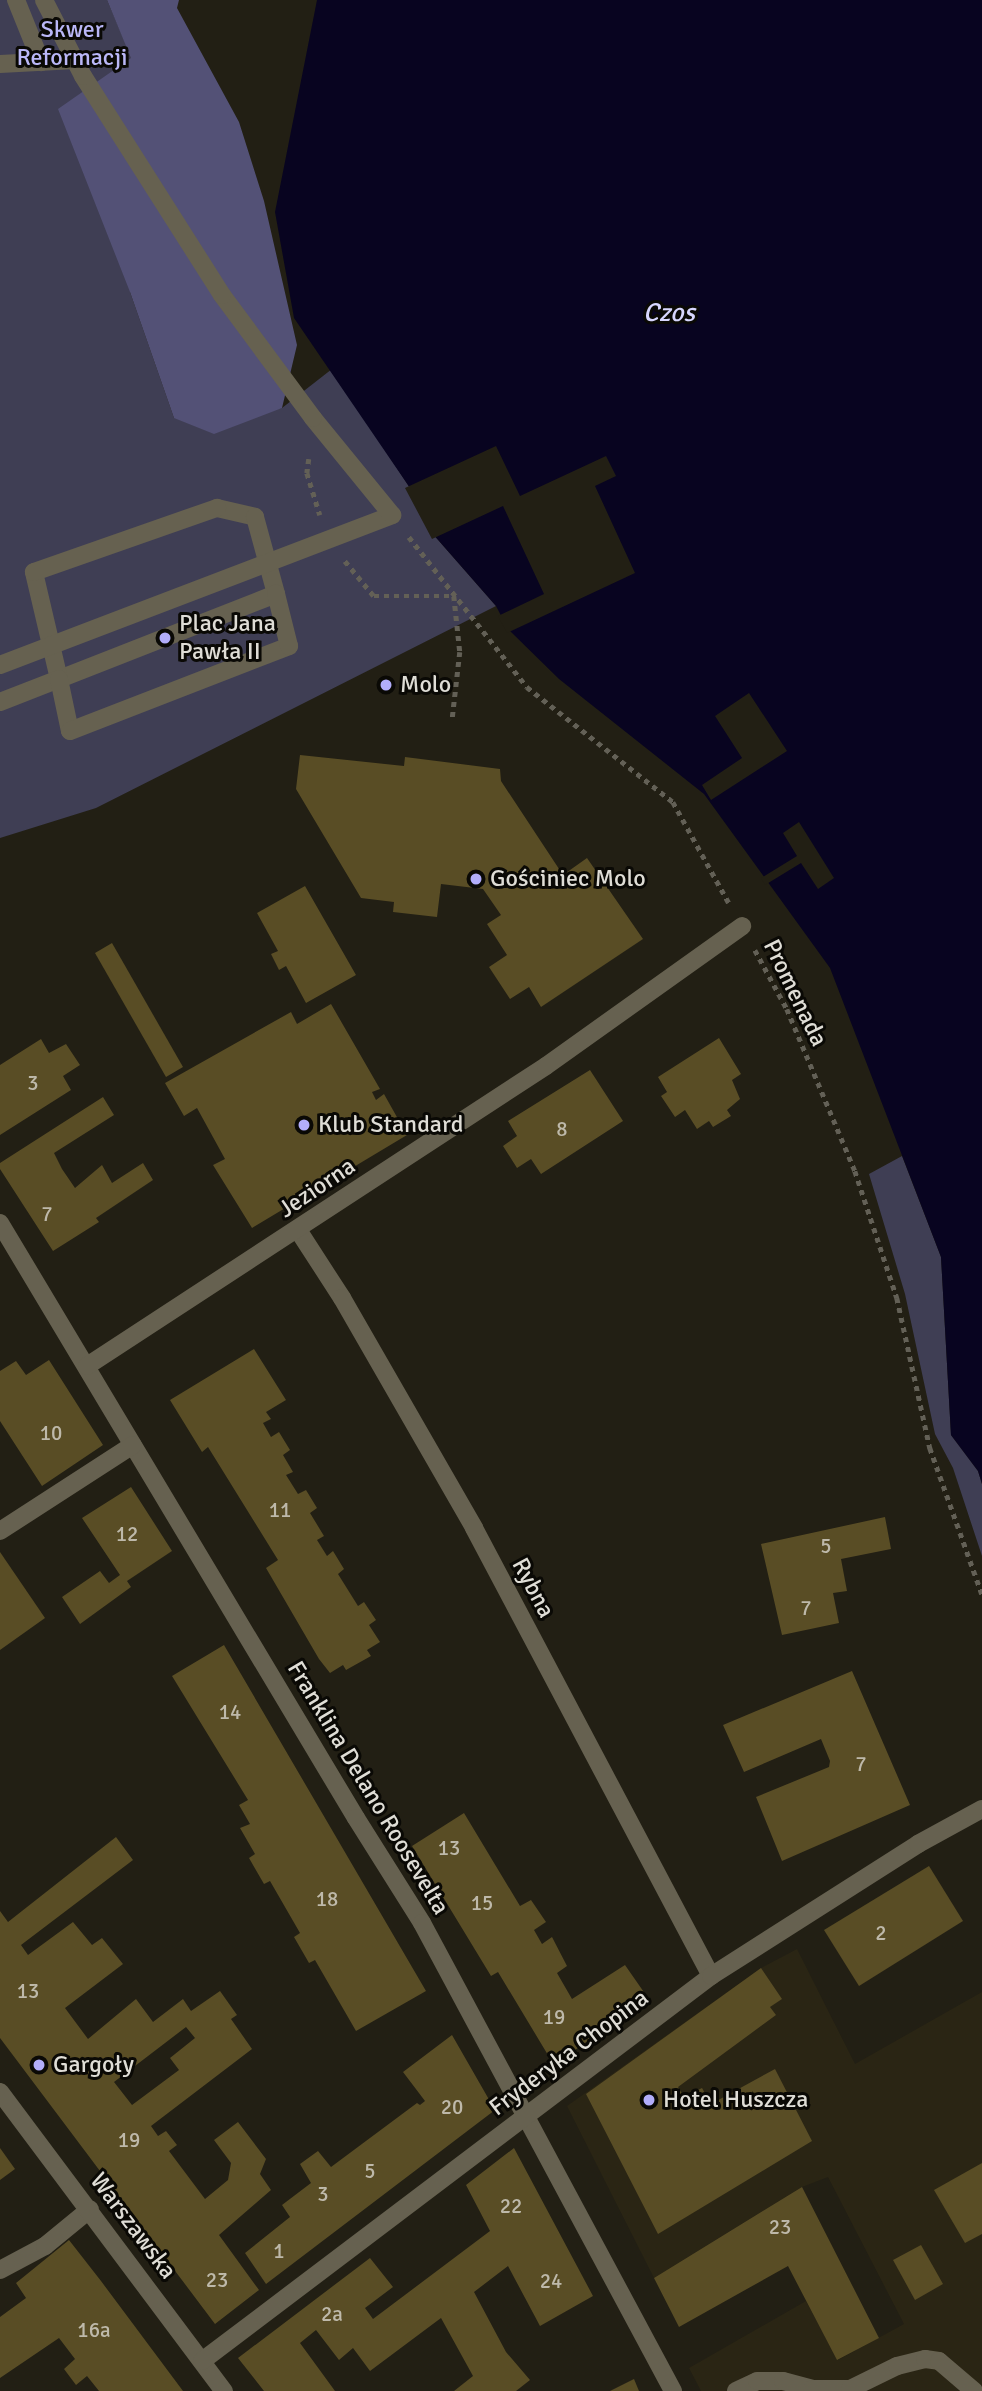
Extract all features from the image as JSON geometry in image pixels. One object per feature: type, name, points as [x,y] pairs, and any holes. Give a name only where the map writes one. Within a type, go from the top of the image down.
[{"type":"street","points":[[16,0],[41,62]]},
{"type":"street","points":[[0,665],[392,515],[313,418],[222,295],[75,60],[44,0]]},
{"type":"street","points":[[0,64],[75,60]]},
{"type":"street","points":[[217,508],[255,517],[267,561],[289,646],[70,731],[34,572],[217,508]]},
{"type":"street","points":[[0,702],[276,594]]},
{"type":"street","name":"Jeziorna","points":[[88,1366],[546,1066],[742,926]]},
{"type":"street","name":"Franklina Delano Roosevelta","points":[[0,1223],[422,1923],[673,2391]]},
{"type":"street","name":"Rybna","points":[[298,1230],[342,1298],[474,1528],[711,1976]]},
{"type":"street","points":[[0,1531],[133,1445]]},
{"type":"street","name":"Fryderyka Chopina","points":[[202,2361],[711,1976],[918,1844],[982,1810]]},
{"type":"street","name":"Warszawska","points":[[0,2092],[224,2391]]},
{"type":"street","points":[[0,2270],[45,2246],[90,2209]]},
{"type":"street","points":[[736,2391],[757,2381],[783,2381],[812,2389],[850,2389],[897,2366],[925,2359],[939,2361],[974,2391]]},
{"type":"path","name":"Promenada","points":[[392,515],[527,687],[673,802],[742,926],[787,1009],[855,1171],[897,1298],[930,1448],[982,1594]]},
{"type":"path","points":[[452,722],[460,652],[454,596]]},
{"type":"shaded area","points":[[107,0],[179,0],[177,8],[239,122],[264,201],[297,345],[282,408],[214,434],[174,418],[130,292],[58,109],[131,58]]},
{"type":"shaded area","points":[[797,1949],[855,2064],[982,1992],[982,2391],[701,2391],[689,2368],[806,2301],[838,2360],[904,2324],[828,2177],[802,2187],[654,2278],[567,2106],[761,1968]]},
{"type":"green space","name":"Skwer Reformacji","points":[[0,0],[107,0],[132,58],[130,292],[174,418],[282,408],[332,369],[410,488],[432,533],[496,606],[96,808],[0,838]]},
{"type":"green space","points":[[902,1156],[941,1257],[951,1435],[978,1471],[982,1484],[982,1556],[953,1468],[935,1434],[905,1294],[869,1174]]},
{"type":"water","name":"Czos","points":[[317,0],[982,0],[982,1484],[978,1471],[951,1435],[941,1257],[830,968],[704,794],[559,679],[508,629],[496,606],[432,533],[410,488],[294,318],[275,212]]},
{"type":"pier","points":[[496,446],[520,496],[606,456],[616,476],[595,486],[635,573],[507,633],[498,616],[544,594],[503,506],[432,539],[405,488]]},
{"type":"pier","points":[[749,693],[787,751],[711,800],[702,785],[742,758],[715,716]]},
{"type":"pier","points":[[799,822],[834,878],[818,889],[801,863],[765,885],[761,878],[797,856],[783,833]]},
{"type":"building","name":"Gościniec Molo","points":[[300,755],[404,766],[405,757],[500,769],[501,781],[563,875],[587,858],[643,939],[541,1007],[529,987],[510,999],[489,967],[507,955],[487,924],[501,915],[483,889],[441,884],[437,917],[393,912],[394,902],[361,898],[296,789]]},
{"type":"building","points":[[305,886],[356,975],[306,1003],[286,966],[279,970],[271,954],[278,951],[257,913]]},
{"type":"building","points":[[112,943],[183,1067],[166,1077],[95,953]]},
{"type":"building","name":"Klub Standard","points":[[331,1004],[380,1089],[372,1092],[376,1100],[384,1094],[407,1135],[252,1228],[213,1165],[225,1159],[197,1108],[184,1116],[165,1083],[291,1012],[297,1024]]},
{"type":"building","points":[[719,1038],[741,1074],[732,1080],[740,1099],[727,1110],[731,1116],[713,1127],[709,1121],[697,1129],[685,1110],[675,1117],[661,1096],[667,1092],[658,1077]]},
{"type":"building","points":[[41,1039],[49,1053],[66,1044],[80,1065],[63,1076],[71,1090],[0,1135],[0,1065]]},
{"type":"building","points":[[590,1070],[623,1121],[541,1174],[531,1159],[517,1168],[503,1146],[517,1136],[508,1121]]},
{"type":"building","points":[[103,1097],[114,1115],[54,1153],[62,1169],[75,1188],[102,1165],[112,1183],[143,1163],[153,1180],[96,1218],[99,1222],[53,1251],[0,1169],[0,1163]]},
{"type":"building","points":[[254,1349],[286,1400],[266,1412],[271,1419],[263,1423],[271,1437],[279,1432],[290,1450],[283,1455],[293,1472],[286,1475],[298,1494],[306,1490],[317,1508],[310,1513],[324,1536],[317,1540],[327,1556],[333,1551],[344,1569],[338,1574],[358,1606],[364,1602],[376,1620],[369,1625],[380,1642],[367,1650],[371,1656],[346,1670],[343,1665],[330,1673],[319,1659],[266,1568],[278,1560],[208,1447],[202,1452],[170,1400]]},
{"type":"building","points":[[49,1360],[103,1445],[42,1486],[0,1421],[0,1371],[16,1361],[26,1375]]},
{"type":"building","points":[[131,1487],[172,1551],[127,1581],[131,1587],[80,1624],[62,1597],[100,1571],[109,1583],[120,1575],[82,1518]]},
{"type":"building","points":[[885,1517],[891,1549],[841,1559],[847,1591],[833,1593],[839,1623],[782,1635],[761,1544]]},
{"type":"building","points":[[0,1552],[45,1618],[0,1650]]},
{"type":"building","points":[[224,1645],[426,1991],[356,2031],[315,1960],[309,1963],[294,1937],[300,1933],[270,1881],[264,1884],[249,1858],[255,1854],[240,1828],[250,1824],[239,1805],[248,1800],[172,1676]]},
{"type":"building","points":[[852,1671],[910,1805],[782,1861],[756,1797],[829,1767],[830,1761],[821,1739],[744,1772],[723,1725]]},
{"type":"building","points":[[464,1813],[520,1906],[531,1900],[546,1922],[534,1930],[542,1944],[552,1937],[567,1966],[557,1973],[572,1999],[625,1965],[648,1998],[554,2065],[498,1972],[491,1976],[412,1846]]},
{"type":"building","points":[[116,1837],[133,1860],[21,1945],[28,1955],[73,1922],[92,1945],[102,1938],[123,1964],[65,2008],[88,2039],[136,1999],[153,2022],[183,1999],[191,2011],[220,1991],[237,2015],[231,2019],[252,2049],[151,2126],[158,2136],[166,2131],[177,2145],[169,2151],[205,2199],[228,2180],[231,2163],[214,2140],[238,2122],[266,2159],[260,2174],[271,2190],[219,2235],[259,2290],[215,2324],[0,2038],[0,1911],[8,1922]],"holes":[[[186,2027],[195,2038],[170,2058],[179,2070],[132,2105],[114,2082]]]},
{"type":"building","points":[[929,1866],[963,1921],[859,1986],[824,1930]]},
{"type":"building","name":"Hotel Huszcza","points":[[761,1968],[782,1999],[770,2007],[776,2015],[678,2087],[684,2097],[702,2088],[711,2104],[775,2069],[812,2141],[658,2234],[586,2094]]},
{"type":"building","points":[[452,2035],[495,2110],[266,2284],[245,2253],[290,2217],[282,2205],[311,2183],[300,2164],[318,2151],[331,2167],[417,2103],[420,2105],[425,2101],[403,2072]]},
{"type":"building","points":[[0,2148],[15,2169],[0,2180]]},
{"type":"building","points":[[514,2148],[593,2296],[540,2326],[508,2266],[474,2292],[506,2352],[530,2380],[516,2391],[454,2391],[473,2376],[441,2318],[370,2371],[353,2348],[339,2360],[316,2330],[300,2343],[335,2391],[264,2391],[238,2358],[370,2258],[393,2287],[365,2308],[373,2319],[490,2231],[466,2185]]},
{"type":"building","points":[[982,2163],[982,2234],[965,2243],[934,2190]]},
{"type":"building","points":[[802,2187],[879,2338],[837,2360],[788,2266],[679,2327],[654,2278]]},
{"type":"building","points":[[69,2240],[183,2391],[99,2391],[87,2376],[76,2385],[64,2369],[75,2359],[59,2338],[0,2378],[0,2317],[26,2298],[16,2283]]},
{"type":"building","points":[[921,2245],[943,2284],[915,2300],[893,2260]]},
{"type":"building","points":[[634,2379],[639,2391],[610,2391]]},
{"type":"place","name":"Plac Jana Pawła II","points":[[165,638]]},
{"type":"place","name":"Molo","points":[[386,685]]},
{"type":"place","name":"Gościniec Molo","points":[[476,879]]},
{"type":"place","name":"Klub Standard","points":[[304,1125]]},
{"type":"place","name":"Gargoły","points":[[39,2065]]},
{"type":"place","name":"Hotel Huszcza","points":[[649,2100]]}]
